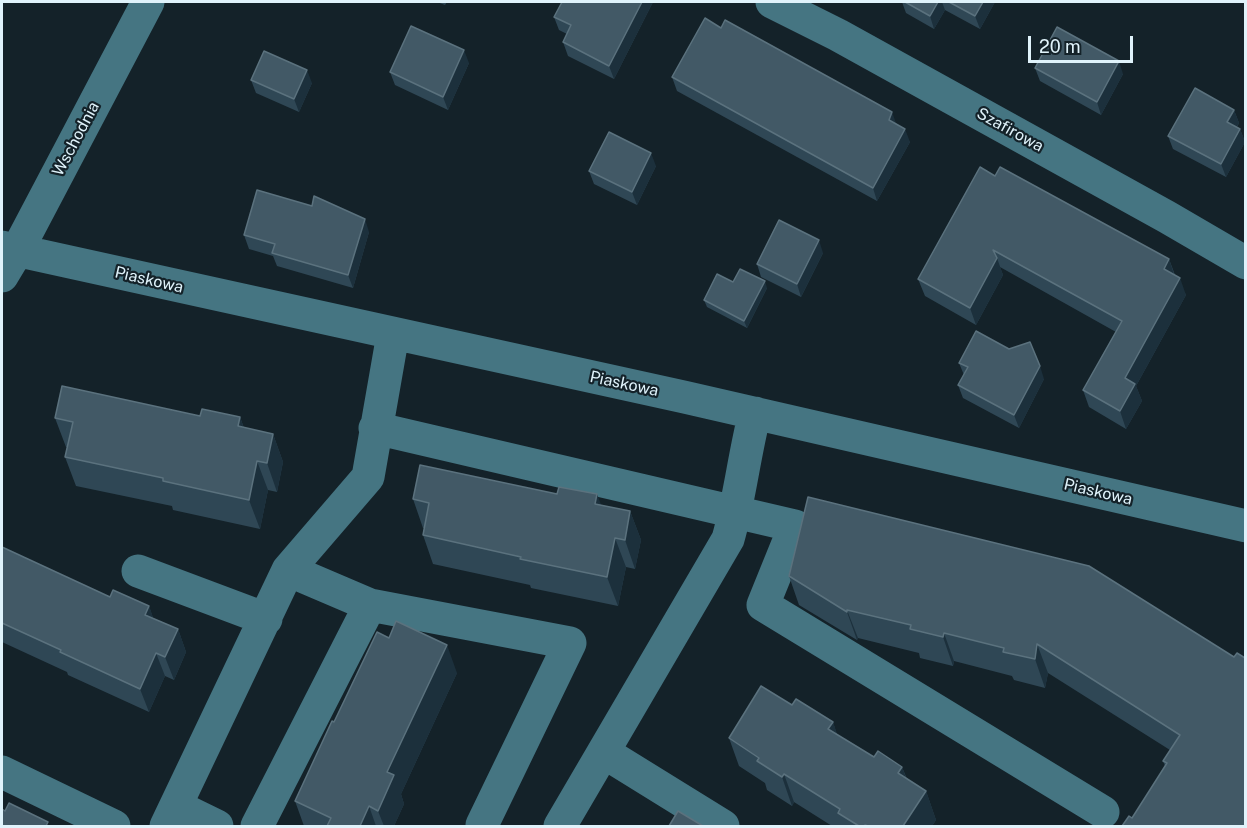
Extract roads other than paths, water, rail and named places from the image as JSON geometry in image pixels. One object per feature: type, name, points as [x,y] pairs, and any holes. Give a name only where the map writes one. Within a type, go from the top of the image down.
[{"type":"street","name":"Wschodnia","points":[[7,258],[148,2]]},
{"type":"street","name":"Szafirowa","points":[[772,2],[838,35],[1167,217],[1245,263]]},
{"type":"street","name":"Piaskowa","points":[[7,258],[393,334],[755,413],[1245,526]]},
{"type":"street","points":[[217,826],[171,816],[288,570],[368,477],[393,334]]},
{"type":"street","points":[[560,826],[605,753],[728,539],[736,511],[755,413]]},
{"type":"street","points":[[375,428],[795,526],[763,605],[1103,812]]},
{"type":"street","points":[[288,570],[370,605],[570,643],[482,825]]},
{"type":"street","points":[[138,571],[266,619]]},
{"type":"street","points":[[257,826],[370,605]]},
{"type":"street","points":[[605,753],[723,826]]},
{"type":"street","points":[[2,772],[114,826]]}]
